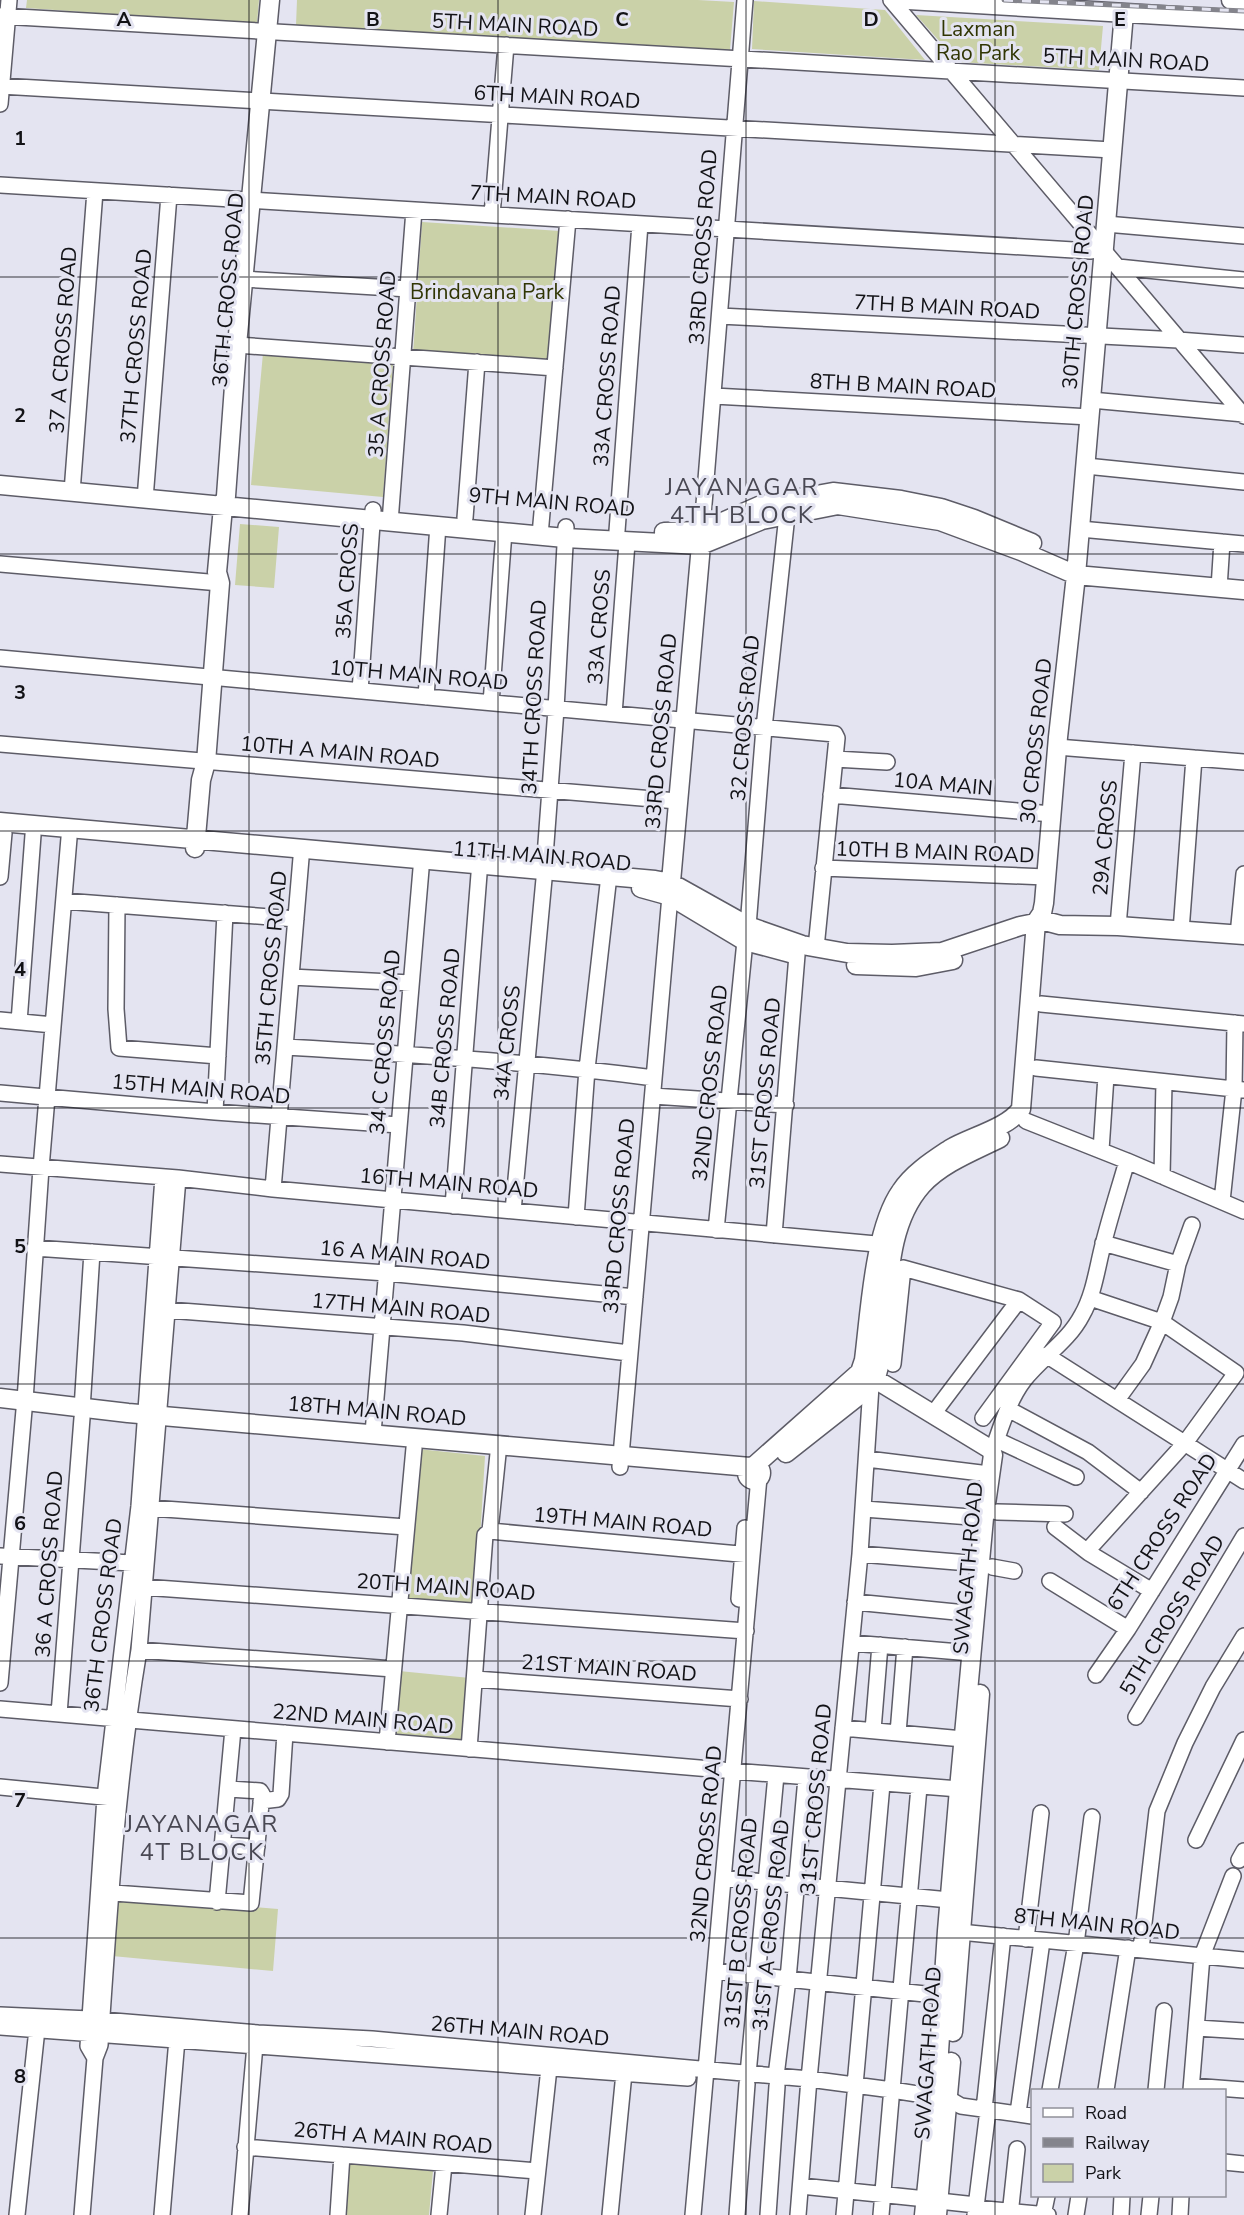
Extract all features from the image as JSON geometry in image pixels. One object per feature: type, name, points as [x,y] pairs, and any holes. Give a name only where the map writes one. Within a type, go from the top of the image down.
[{"type":"main road","name":"36TH CROSS ROAD","points":[[270,0],[271,31]]},
{"type":"main road","name":"36TH CROSS ROAD","points":[[199,844],[209,781],[206,762],[220,583],[217,572],[228,502],[271,31],[278,0]]},
{"type":"main road","points":[[908,0],[1244,20]]},
{"type":"main road","points":[[1231,0],[1244,1]]},
{"type":"main road","name":"30TH CROSS ROAD","points":[[1076,575],[1124,13]]},
{"type":"main road","name":"9TH MAIN ROAD","points":[[0,476],[73,487],[382,516],[465,518],[565,533],[622,537],[701,538],[762,520],[838,505],[940,521],[1021,550],[1076,575],[1244,590]]},
{"type":"main road","name":"9TH MAIN ROAD","points":[[0,485],[73,487]]},
{"type":"main road","name":"9TH MAIN ROAD","points":[[701,538],[761,505],[833,492],[858,494],[941,508],[974,519],[1065,559],[1076,575]]},
{"type":"main road","name":"9TH MAIN ROAD","points":[[382,516],[438,525],[504,531],[541,530]]},
{"type":"main road","name":"33RD CROSS ROAD","points":[[670,890],[701,538]]},
{"type":"main road","name":"30 CROSS ROAD","points":[[1044,923],[1057,747],[1076,575]]},
{"type":"main road","name":"11TH MAIN ROAD","points":[[1,829],[69,838],[199,844],[301,858],[479,873],[544,874],[608,884],[670,890]]},
{"type":"main road","name":"11TH MAIN ROAD","points":[[1,829],[544,874],[670,890],[746,934],[797,955],[844,964],[916,967],[943,963],[1044,923]]},
{"type":"main road","points":[[753,1473],[873,1382],[879,1365],[886,1247],[923,1184],[949,1165],[1011,1132],[1026,1121],[1030,1111],[1036,1068],[1044,923]]},
{"type":"main road","points":[[753,1473],[860,1372],[894,1202],[912,1177],[951,1149],[1012,1120],[1021,1109],[1044,923]]},
{"type":"main road","name":"11TH MAIN ROAD","points":[[746,934],[847,953],[892,954],[942,952],[1044,923],[1241,935]]},
{"type":"main road","points":[[873,1382],[933,1414],[993,1457]]},
{"type":"main road","name":"18TH MAIN ROAD","points":[[0,1398],[25,1405],[82,1414],[414,1448],[498,1450]]},
{"type":"main road","name":"18TH MAIN ROAD","points":[[0,1407],[25,1405]]},
{"type":"main road","name":"18TH MAIN ROAD","points":[[152,1420],[373,1433],[498,1450],[753,1473]]},
{"type":"main road","name":"SWAGATH ROAD","points":[[931,2207],[946,2104],[953,1931],[986,1565],[991,1515],[999,1484],[993,1457]]},
{"type":"main road","name":"SWAGATH ROAD","points":[[946,2104],[943,1996],[953,1931],[949,1900],[976,1614],[986,1565]]},
{"type":"street","points":[[0,104],[4,16],[9,0]]},
{"type":"street","name":"33RD CROSS ROAD","points":[[701,538],[745,0]]},
{"type":"street","points":[[891,0],[1243,414]]},
{"type":"street","name":"5TH MAIN ROAD","points":[[4,16],[1244,88]]},
{"type":"street","points":[[492,215],[506,45]]},
{"type":"street","name":"6TH MAIN ROAD","points":[[1,86],[1112,150]]},
{"type":"street","name":"7TH MAIN ROAD","points":[[0,185],[1090,251],[1104,249]]},
{"type":"street","name":"37 A CROSS ROAD","points":[[73,487],[95,190]]},
{"type":"street","name":"37TH CROSS ROAD","points":[[145,494],[169,195]]},
{"type":"street","name":"35 A CROSS ROAD","points":[[382,516],[403,357],[414,210]]},
{"type":"street","points":[[541,530],[568,219]]},
{"type":"street","name":"33A CROSS ROAD","points":[[622,537],[639,224]]},
{"type":"street","points":[[1106,224],[1244,236]]},
{"type":"street","points":[[1118,267],[1244,280]]},
{"type":"street","points":[[247,279],[409,289]]},
{"type":"street","name":"7TH B MAIN ROAD","points":[[720,316],[1244,345]]},
{"type":"street","points":[[241,346],[555,368]]},
{"type":"street","points":[[465,518],[477,362]]},
{"type":"street","name":"8TH B MAIN ROAD","points":[[714,396],[1243,414]]},
{"type":"street","points":[[1086,466],[1244,482]]},
{"type":"street","name":"32 CROSS ROAD","points":[[746,934],[764,728],[787,514]]},
{"type":"street","name":"35A CROSS","points":[[360,691],[382,516]]},
{"type":"street","points":[[426,697],[438,525]]},
{"type":"street","points":[[1080,529],[1244,544]]},
{"type":"street","points":[[491,703],[504,531]]},
{"type":"street","name":"34TH CROSS ROAD","points":[[544,874],[556,709],[565,533]]},
{"type":"street","name":"33A CROSS","points":[[614,714],[622,537]]},
{"type":"street","points":[[1219,588],[1222,542]]},
{"type":"street","points":[[0,564],[220,583]]},
{"type":"street","name":"10TH MAIN ROAD","points":[[0,658],[834,734],[837,738],[835,759]]},
{"type":"street","name":"10TH A MAIN ROAD","points":[[0,744],[677,801]]},
{"type":"street","points":[[1057,747],[1244,762]]},
{"type":"street","name":"29A CROSS","points":[[1118,926],[1133,753]]},
{"type":"street","points":[[1181,931],[1194,758]]},
{"type":"street","points":[[816,948],[835,759],[887,762]]},
{"type":"street","name":"10A MAIN","points":[[831,795],[1052,814]]},
{"type":"street","points":[[0,877],[1,829]]},
{"type":"street","points":[[19,1022],[33,835]]},
{"type":"street","points":[[0,1683],[5,1556],[25,1405],[41,1168],[69,838]]},
{"type":"street","name":"35TH CROSS ROAD","points":[[273,1189],[301,858]]},
{"type":"street","name":"34 C CROSS ROAD","points":[[373,1433],[421,868]]},
{"type":"street","name":"10TH B MAIN ROAD","points":[[823,868],[1046,877]]},
{"type":"street","name":"34B CROSS ROAD","points":[[453,1206],[479,873]]},
{"type":"street","name":"34A CROSS","points":[[513,1211],[544,874]]},
{"type":"street","points":[[1241,935],[1244,874]]},
{"type":"street","points":[[576,1216],[587,1069],[608,884]]},
{"type":"street","name":"33RD CROSS ROAD","points":[[621,1461],[670,890]]},
{"type":"street","points":[[64,901],[296,919]]},
{"type":"street","points":[[117,905],[116,1009],[119,1048],[218,1056]]},
{"type":"street","points":[[215,1112],[225,913]]},
{"type":"street","name":"32ND CROSS ROAD","points":[[716,1230],[746,934]]},
{"type":"street","name":"31ST CROSS ROAD","points":[[774,1235],[797,955]]},
{"type":"street","points":[[291,977],[411,983]]},
{"type":"street","points":[[1041,1004],[1239,1023],[1239,1089],[1222,1201]]},
{"type":"street","points":[[0,1020],[53,1025]]},
{"type":"street","points":[[285,1047],[464,1057],[654,1078]]},
{"type":"street","points":[[1036,1068],[1239,1089]]},
{"type":"street","points":[[1101,1150],[1106,1076]]},
{"type":"street","points":[[1162,1176],[1164,1082]]},
{"type":"street","name":"15TH MAIN ROAD","points":[[0,1093],[399,1125]]},
{"type":"street","points":[[653,1096],[786,1105]]},
{"type":"street","points":[[1026,1121],[1101,1150],[1244,1211]]},
{"type":"street","points":[[993,1457],[1008,1409],[1023,1382],[1046,1355],[1071,1332],[1090,1298],[1127,1161]]},
{"type":"street","name":"16TH MAIN ROAD","points":[[0,1164],[171,1177],[273,1189],[886,1247]]},
{"type":"street","name":"36TH CROSS ROAD","points":[[120,1719],[139,1650],[151,1508],[152,1420],[171,1177]]},
{"type":"street","points":[[1117,1400],[1143,1364],[1162,1322],[1171,1297],[1178,1264],[1192,1225]]},
{"type":"street","points":[[1103,1243],[1178,1264]]},
{"type":"street","name":"16 A MAIN ROAD","points":[[35,1248],[386,1273],[634,1297]]},
{"type":"street","name":"36 A CROSS ROAD","points":[[59,1714],[92,1252]]},
{"type":"street","name":"36TH CROSS ROAD","points":[[82,2215],[95,2058],[100,2045],[95,2026],[104,1893],[120,1719],[123,1649],[139,1506],[168,1310],[164,1257]]},
{"type":"street","points":[[893,1364],[903,1268],[1019,1300],[1053,1322],[983,1418]]},
{"type":"street","points":[[1089,1553],[1089,1549],[1185,1443],[1236,1373],[1162,1322],[1090,1298]]},
{"type":"street","points":[[933,1414],[1019,1300]]},
{"type":"street","name":"17TH MAIN ROAD","points":[[168,1310],[463,1333],[629,1353]]},
{"type":"street","points":[[1046,1355],[1244,1481]]},
{"type":"street","name":"31ST CROSS ROAD","points":[[798,2215],[852,1643],[873,1382]]},
{"type":"street","points":[[1008,1409],[1088,1452],[1141,1492]]},
{"type":"street","name":"6TH CROSS ROAD","points":[[1050,1581],[1128,1629],[1244,1444]]},
{"type":"street","points":[[387,1742],[414,1448]]},
{"type":"street","points":[[469,1749],[485,1535],[490,1531],[498,1450]]},
{"type":"street","points":[[867,1459],[993,1457],[1076,1477]]},
{"type":"street","name":"32ND CROSS ROAD","points":[[693,2215],[701,2075],[748,1555],[753,1473]]},
{"type":"street","points":[[151,1508],[406,1527]]},
{"type":"street","points":[[864,1509],[991,1515],[1065,1514]]},
{"type":"street","points":[[1055,1527],[1089,1553],[1152,1591]]},
{"type":"street","name":"19TH MAIN ROAD","points":[[490,1531],[748,1555]]},
{"type":"street","name":"5TH CROSS ROAD","points":[[1136,1717],[1244,1536]]},
{"type":"street","points":[[860,1554],[986,1565],[1014,1571]]},
{"type":"street","points":[[5,1556],[132,1563]]},
{"type":"street","name":"20TH MAIN ROAD","points":[[143,1587],[741,1630]]},
{"type":"street","points":[[855,1602],[976,1614]]},
{"type":"street","points":[[1096,1675],[1128,1629]]},
{"type":"street","points":[[1107,2089],[1135,1949],[1157,1811],[1185,1743],[1208,1696],[1244,1636]]},
{"type":"street","points":[[852,1643],[972,1653]]},
{"type":"street","points":[[873,1730],[880,1645]]},
{"type":"street","points":[[898,1733],[905,1647]]},
{"type":"street","points":[[139,1650],[393,1669]]},
{"type":"street","name":"21ST MAIN ROAD","points":[[475,1679],[735,1699]]},
{"type":"street","name":"22ND MAIN ROAD","points":[[0,1709],[958,1790]]},
{"type":"street","points":[[843,1728],[963,1739]]},
{"type":"street","points":[[217,1902],[233,1729]]},
{"type":"street","points":[[261,1801],[278,1799],[281,1794],[285,1733]]},
{"type":"street","points":[[1196,1840],[1244,1740]]},
{"type":"street","name":"32ND CROSS ROAD","points":[[684,2215],[715,1971],[724,1878],[728,1771]]},
{"type":"street","name":"31ST B CROSS ROAD","points":[[737,2215],[747,2079],[776,1775]]},
{"type":"street","name":"31ST A CROSS ROAD","points":[[768,2215],[777,2081],[806,1778]]},
{"type":"street","points":[[844,2215],[862,1988],[882,1784]]},
{"type":"street","points":[[0,1787],[112,1798]]},
{"type":"street","points":[[881,2215],[919,1787]]},
{"type":"street","points":[[104,1893],[217,1902],[251,1902],[262,1794],[260,1791],[229,1789]]},
{"type":"street","points":[[1025,2115],[1041,1813]]},
{"type":"street","points":[[1050,2089],[1076,1944],[1092,1817]]},
{"type":"street","points":[[223,1845],[257,1847]]},
{"type":"street","points":[[1218,2089],[1191,2088],[1202,1956],[1233,1876]]},
{"type":"street","points":[[724,1878],[949,1900]]},
{"type":"street","name":"8TH MAIN ROAD","points":[[953,1931],[1244,1960]]},
{"type":"street","points":[[975,2209],[1003,1936]]},
{"type":"street","points":[[715,1971],[943,1996]]},
{"type":"street","points":[[1156,2089],[1164,2011]]},
{"type":"street","name":"26TH MAIN ROAD","points":[[0,2015],[95,2026],[177,2039],[549,2068],[701,2075],[809,2084],[1025,2115]]},
{"type":"street","name":"26TH MAIN ROAD","points":[[0,2027],[37,2029],[95,2026],[372,2039],[619,2061],[701,2075]]},
{"type":"street","points":[[1197,2028],[1244,2031]]},
{"type":"street","points":[[17,2215],[37,2029]]},
{"type":"street","points":[[162,2215],[177,2039]]},
{"type":"street","points":[[240,2215],[255,2045]]},
{"type":"street","points":[[533,2215],[549,2068]]},
{"type":"street","points":[[610,2215],[624,2073]]},
{"type":"street","points":[[1226,2089],[1244,2090]]},
{"type":"street","name":"26TH A MAIN ROAD","points":[[245,2147],[537,2171]]},
{"type":"street","points":[[1010,2214],[1017,2149]]},
{"type":"street","points":[[338,2215],[342,2155]]},
{"type":"street","points":[[1226,2162],[1244,2164]]},
{"type":"street","points":[[439,2215],[444,2164]]},
{"type":"street","points":[[801,2186],[883,2194],[931,2207],[1048,2215]]},
{"type":"street","points":[[1043,2215],[1047,2197]]},
{"type":"street","points":[[1076,2215],[1079,2197]]},
{"type":"street","points":[[1121,2215],[1122,2197]]},
{"type":"street","points":[[1149,2215],[1151,2197]]},
{"type":"street","points":[[1180,2215],[1181,2197]]},
{"type":"green space","points":[[27,0],[259,0],[257,24],[26,8]]},
{"type":"green space","points":[[297,0],[698,0],[734,2],[730,50],[296,25]]},
{"type":"green space","name":"Laxman Rao Park","points":[[754,1],[885,10],[925,60],[752,49]]},
{"type":"green space","name":"Laxman Rao Park","points":[[916,15],[1103,26],[1099,70],[958,62]]},
{"type":"green space","name":"Brindavana Park","points":[[422,222],[560,231],[551,363],[413,354]]},
{"type":"green space","points":[[263,353],[393,364],[383,497],[251,485]]},
{"type":"green space","points":[[240,524],[279,527],[274,588],[235,585]]},
{"type":"green space","points":[[418,1449],[485,1456],[476,1606],[405,1601]]},
{"type":"green space","points":[[399,1671],[470,1678],[466,1744],[393,1739]]},
{"type":"green space","points":[[117,1895],[278,1909],[273,1971],[112,1956]]},
{"type":"green space","points":[[348,2163],[433,2171],[429,2215],[344,2215]]},
{"type":"railway","points":[[1004,0],[1244,11]]},
{"type":"district","name":"JAYANAGAR 4TH BLOCK","points":[[742,501]]},
{"type":"district","name":"JAYANAGAR 4T BLOCK","points":[[202,1838]]}]
